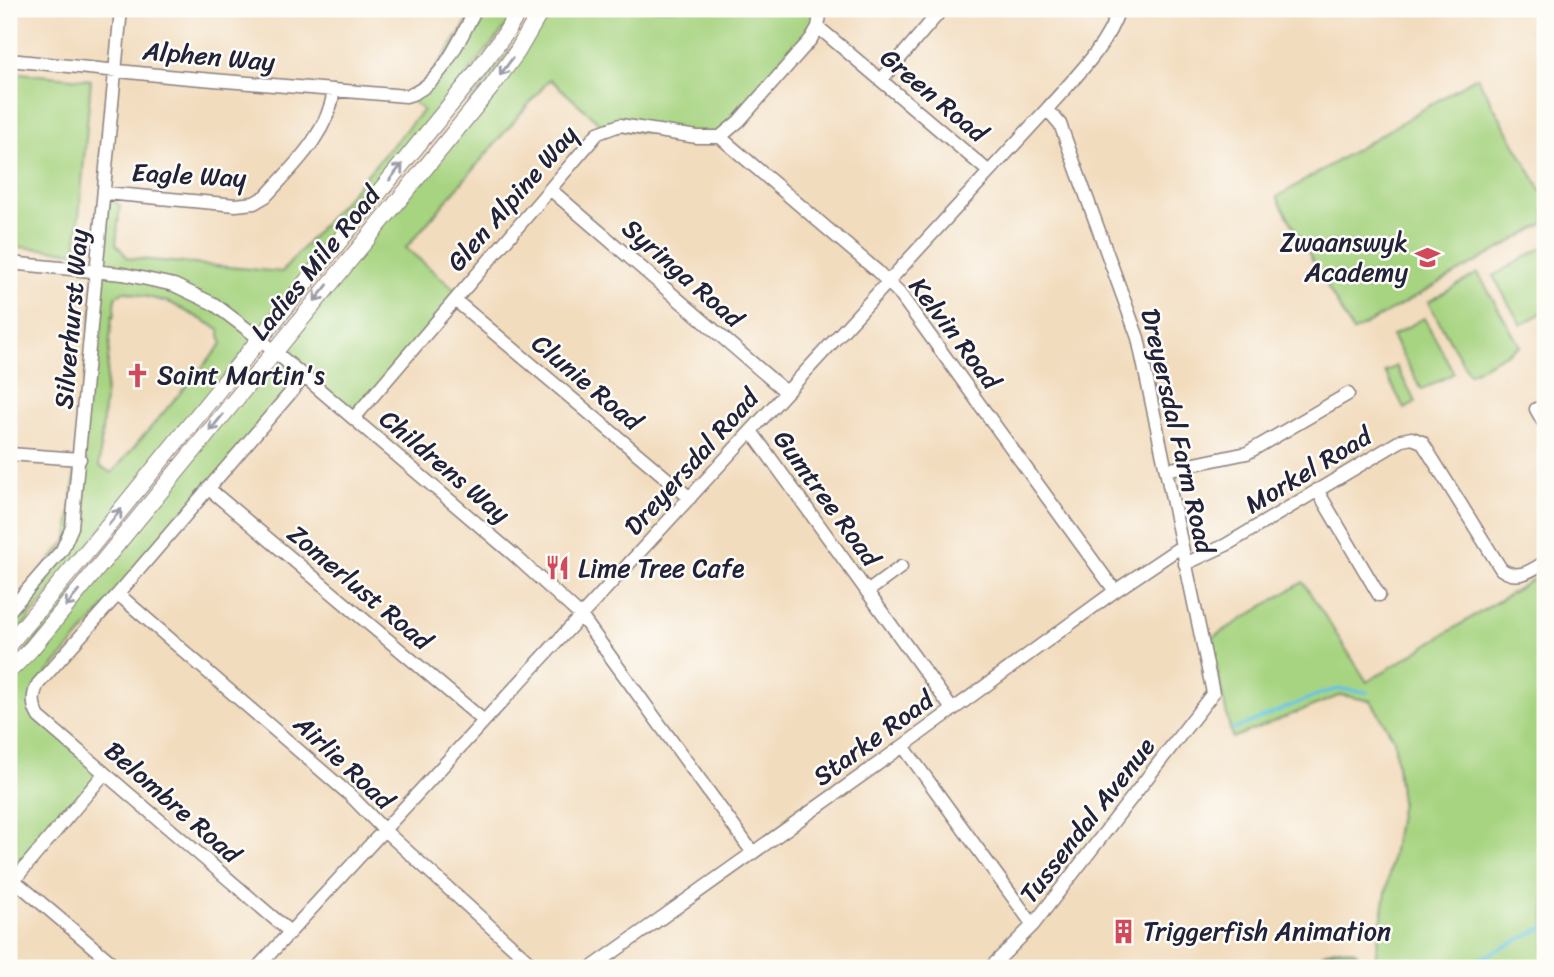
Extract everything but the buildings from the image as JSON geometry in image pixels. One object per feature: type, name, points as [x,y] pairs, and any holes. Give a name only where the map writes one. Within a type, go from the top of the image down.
[{"type":"main road","name":"Ladies Mile Road","points":[[9,644],[478,71],[520,9]]},
{"type":"main road","name":"Ladies Mile Road","points":[[9,671],[47,630],[493,85],[517,52],[542,9]]},
{"type":"street","name":"Silverhurst Way","points":[[9,611],[68,540],[75,511],[121,9]]},
{"type":"street","name":"Alphen Way","points":[[9,60],[405,96],[415,94],[429,84],[476,9]]},
{"type":"street","points":[[720,137],[731,129],[811,38],[818,27],[821,9]]},
{"type":"street","points":[[882,79],[942,9]]},
{"type":"street","name":"Dreyersdal Road","points":[[257,968],[1047,109],[1098,49],[1112,28],[1119,9]]},
{"type":"street","name":"Green Road","points":[[818,27],[988,171]]},
{"type":"street","name":"Eagle Way","points":[[105,193],[236,205],[260,201],[320,132],[330,114],[334,90]]},
{"type":"street","name":"Dreyersdal Farm Road","points":[[1047,109],[1060,124],[1138,338],[1213,693]]},
{"type":"street","name":"Glen Alpine Way","points":[[354,418],[595,136],[612,127],[630,126],[697,137],[720,137]]},
{"type":"street","name":"Kelvin Road","points":[[720,137],[899,293],[1115,591]]},
{"type":"street","name":"Syringa Road","points":[[551,190],[786,392]]},
{"type":"street","name":"Childrens Way","points":[[9,263],[147,277],[196,293],[260,339],[514,555],[581,616],[753,853]]},
{"type":"street","name":"Clunie Road","points":[[455,300],[690,498]]},
{"type":"street","points":[[118,594],[304,377]]},
{"type":"street","points":[[1166,470],[1247,453],[1348,394]]},
{"type":"street","points":[[1536,410],[1545,425]]},
{"type":"street","name":"Gumtree Road","points":[[751,431],[952,709]]},
{"type":"street","name":"Morkel Road","points":[[1185,564],[1226,545],[1402,440],[1417,439],[1422,442],[1501,569],[1507,573],[1521,575],[1545,562]]},
{"type":"street","points":[[9,454],[80,459]]},
{"type":"street","name":"Zomerlust Road","points":[[208,488],[484,722]]},
{"type":"street","points":[[1317,490],[1379,595]]},
{"type":"street","name":"Starke Road","points":[[591,968],[1115,591],[1182,546]]},
{"type":"street","name":"Gumtree Road","points":[[867,592],[901,567]]},
{"type":"street","name":"Belombre Road","points":[[118,594],[38,684],[33,693],[33,701],[39,717],[290,932]]},
{"type":"street","name":"Airlie Road","points":[[118,594],[351,796],[385,831],[536,968]]},
{"type":"street","name":"Tussendal Avenue","points":[[990,968],[1033,925],[1213,693]]},
{"type":"street","points":[[903,746],[1033,925]]},
{"type":"street","points":[[104,774],[11,883],[118,968]]},
{"type":"green space","points":[[476,9],[520,9],[9,644],[9,611],[68,539],[105,193],[120,206],[116,244],[128,258],[282,272],[423,110],[406,96],[422,89]],"holes":[[[124,291],[171,303],[219,329],[222,344],[112,473],[99,466],[116,296]]]},
{"type":"green space","points":[[542,9],[821,9],[818,27],[720,137],[604,129],[550,79],[406,248],[460,294],[354,418],[304,377],[38,684],[34,709],[104,774],[9,886],[9,671],[364,240]]},
{"type":"green space","points":[[9,72],[91,80],[76,252],[9,246]]},
{"type":"green space","points":[[1477,77],[1545,197],[1545,223],[1353,332],[1277,197]]},
{"type":"green space","points":[[1545,246],[1545,311],[1521,325],[1493,276]]},
{"type":"green space","points":[[1478,273],[1520,346],[1469,374],[1428,302]]},
{"type":"green space","points":[[1424,318],[1454,373],[1422,390],[1392,336]]},
{"type":"green space","points":[[1396,366],[1416,402],[1405,409],[1385,372]]},
{"type":"green space","points":[[1545,572],[1545,968],[1376,968],[1374,965],[1401,802],[1394,739],[1371,701],[1341,695],[1232,738],[1210,639],[1303,582],[1367,682]]},
{"type":"green space","points":[[1339,948],[1355,951],[1371,968],[1317,968],[1316,958]]},
{"type":"waterway","points":[[1232,730],[1322,693],[1340,689],[1367,692]]},
{"type":"waterway","points":[[1461,968],[1545,927]]},
{"type":"place","name":"Zwaanswyk Academy","points":[[1428,257]]},
{"type":"place","name":"Saint Martin's","points":[[137,375]]},
{"type":"place","name":"Lime Tree Cafe","points":[[558,568]]},
{"type":"place","name":"Triggerfish Animation","points":[[1123,931]]}]
